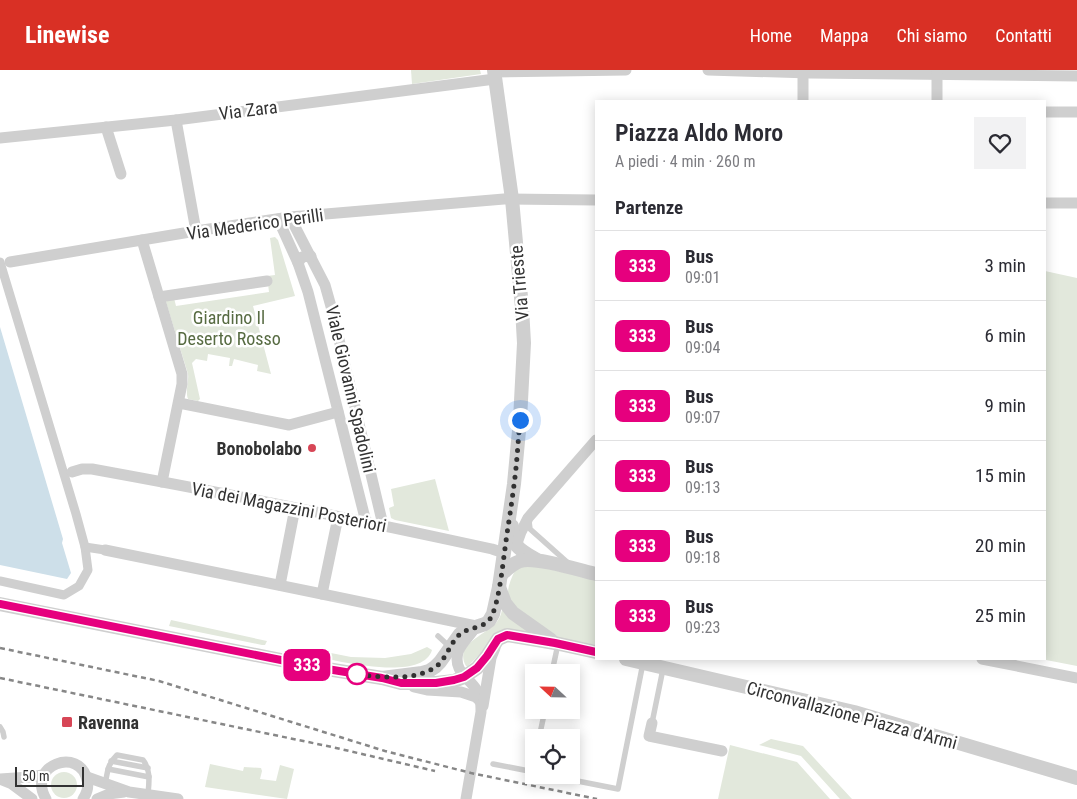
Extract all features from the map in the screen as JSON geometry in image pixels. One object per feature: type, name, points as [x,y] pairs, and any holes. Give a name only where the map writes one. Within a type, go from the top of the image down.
[{"type":"street","name":"Via Zara","points":[[0,138],[176,120],[495,74],[531,71],[626,70]]},
{"type":"street","points":[[708,70],[1077,76]]},
{"type":"street","points":[[803,71],[803,100]]},
{"type":"street","name":"Via Trieste","points":[[382,678],[413,675],[429,671],[454,653],[460,634],[485,624],[493,614],[500,581],[512,498],[520,420],[524,343],[512,199],[495,74]]},
{"type":"street","points":[[937,74],[937,100]]},
{"type":"street","points":[[1046,112],[1077,112]]},
{"type":"street","points":[[176,120],[196,231]]},
{"type":"street","points":[[106,127],[121,174]]},
{"type":"street","name":"Via Mederico Perilli","points":[[3,262],[290,217],[512,199],[595,200]]},
{"type":"street","points":[[1046,203],[1077,203]]},
{"type":"street","name":"Viale Giovanni Spadolini","points":[[290,217],[325,285],[383,525]]},
{"type":"street","name":"Viale Giovanni Spadolini","points":[[278,219],[298,263],[308,292],[366,522]]},
{"type":"street","points":[[142,240],[182,374],[182,384],[162,482]]},
{"type":"street","points":[[298,263],[302,257],[311,256]]},
{"type":"street","points":[[0,581],[64,595],[79,586],[88,570],[85,547],[68,473],[3,262]]},
{"type":"street","points":[[159,297],[267,281]]},
{"type":"street","points":[[178,403],[289,426],[338,412]]},
{"type":"street","points":[[538,560],[516,546],[521,532],[528,518],[595,441]]},
{"type":"street","name":"Via dei Magazzini Posteriori","points":[[68,473],[82,469],[92,469],[383,525],[504,553]]},
{"type":"street","name":"Via Trieste","points":[[512,498],[512,537],[516,546]]},
{"type":"street","points":[[280,585],[295,508]]},
{"type":"street","points":[[320,593],[338,517]]},
{"type":"street","points":[[85,547],[476,626]]},
{"type":"street","points":[[557,644],[513,614],[505,602],[500,581],[512,565],[527,560],[538,560],[595,574]]},
{"type":"street","points":[[0,604],[321,668],[382,678],[427,690],[461,692],[476,696],[481,707]]},
{"type":"street","points":[[401,683],[436,683],[464,677],[477,668],[498,639],[507,635],[595,652]]},
{"type":"street","points":[[466,799],[481,707],[484,702],[492,658],[498,639]]},
{"type":"street","points":[[454,653],[464,677],[476,690],[481,707]]},
{"type":"street","name":"Circonvallazione Piazza d'Armi","points":[[631,660],[854,712],[1077,778]]},
{"type":"street","points":[[987,660],[1077,678]]},
{"type":"street","points":[[652,723],[649,736],[722,751]]},
{"type":"street","points":[[0,779],[41,798],[41,781],[47,769],[59,762],[73,763],[84,771],[87,777],[88,789],[83,799]]},
{"type":"street","points":[[0,779],[30,778],[43,775]]},
{"type":"street","points":[[87,777],[129,792]]},
{"type":"street","points":[[97,799],[109,794],[129,792],[178,799]]},
{"type":"lane","points":[[528,518],[530,529],[562,559],[577,569]]},
{"type":"lane","points":[[438,636],[454,653]]},
{"type":"lane","points":[[553,664],[557,644]]},
{"type":"lane","points":[[652,664],[652,723]]},
{"type":"lane","points":[[580,781],[618,788],[652,664]]},
{"type":"lane","points":[[0,727],[4,737]]},
{"type":"lane","points":[[105,784],[111,761],[118,755],[143,760],[148,768],[150,782],[148,794]]},
{"type":"lane","points":[[493,764],[525,770]]},
{"type":"lane","points":[[108,769],[149,777]]},
{"type":"green space","points":[[411,70],[480,70],[481,74],[412,84]]},
{"type":"green space","name":"Giardino Il Deserto Rosso","points":[[275,237],[278,240],[295,296],[253,306],[271,374],[257,371],[258,365],[234,359],[232,366],[229,366],[230,358],[208,354],[207,361],[196,359],[192,363],[200,399],[198,401],[188,399],[188,374],[166,302],[167,299],[174,298],[176,306],[269,292],[267,276],[275,275],[270,238]]},
{"type":"green space","points":[[1046,271],[1077,278],[1077,666],[1046,660]]},
{"type":"green space","points":[[435,479],[449,531],[391,518],[389,508],[394,506],[391,489]]},
{"type":"green space","points":[[528,564],[595,580],[595,645],[555,637],[542,629],[508,600],[509,584],[516,569]]},
{"type":"green space","points":[[502,610],[530,631],[481,653],[466,666],[463,659],[467,647],[495,624]]},
{"type":"green space","points":[[171,620],[267,641],[265,645],[262,645],[169,626]]},
{"type":"green space","points":[[427,647],[432,650],[425,660],[411,666],[394,668],[353,664],[305,654],[306,648],[351,657],[385,658],[411,654]]},
{"type":"green space","points":[[771,739],[803,746],[852,799],[840,799],[801,756],[759,745]]},
{"type":"green space","points":[[730,745],[797,762],[830,799],[718,799]]},
{"type":"green space","points":[[210,764],[243,771],[244,767],[261,768],[260,779],[276,781],[280,765],[294,769],[287,799],[205,787]]},
{"type":"green space","points":[[64,772],[73,776],[77,785],[73,794],[64,798],[55,794],[51,785],[55,776]]},
{"type":"water","points":[[0,327],[63,539],[62,543],[71,573],[67,579],[0,565]]},
{"type":"railway","points":[[0,648],[159,681],[385,751],[471,773],[597,799]]},
{"type":"railway","points":[[0,678],[332,747],[435,771]]},
{"type":"bus line","name":"333","points":[[0,604],[401,683],[436,683],[464,677],[477,668],[498,639],[507,635],[595,652]]},
{"type":"place","name":"Bonobolabo","points":[[312,448]]},
{"type":"place","name":"Ravenna","points":[[67,722]]},
{"type":"route","points":[[357,674],[354,674],[382,678],[413,675],[429,671],[440,662],[460,634],[485,624],[493,614],[501,575],[514,484],[520,420]]}]
